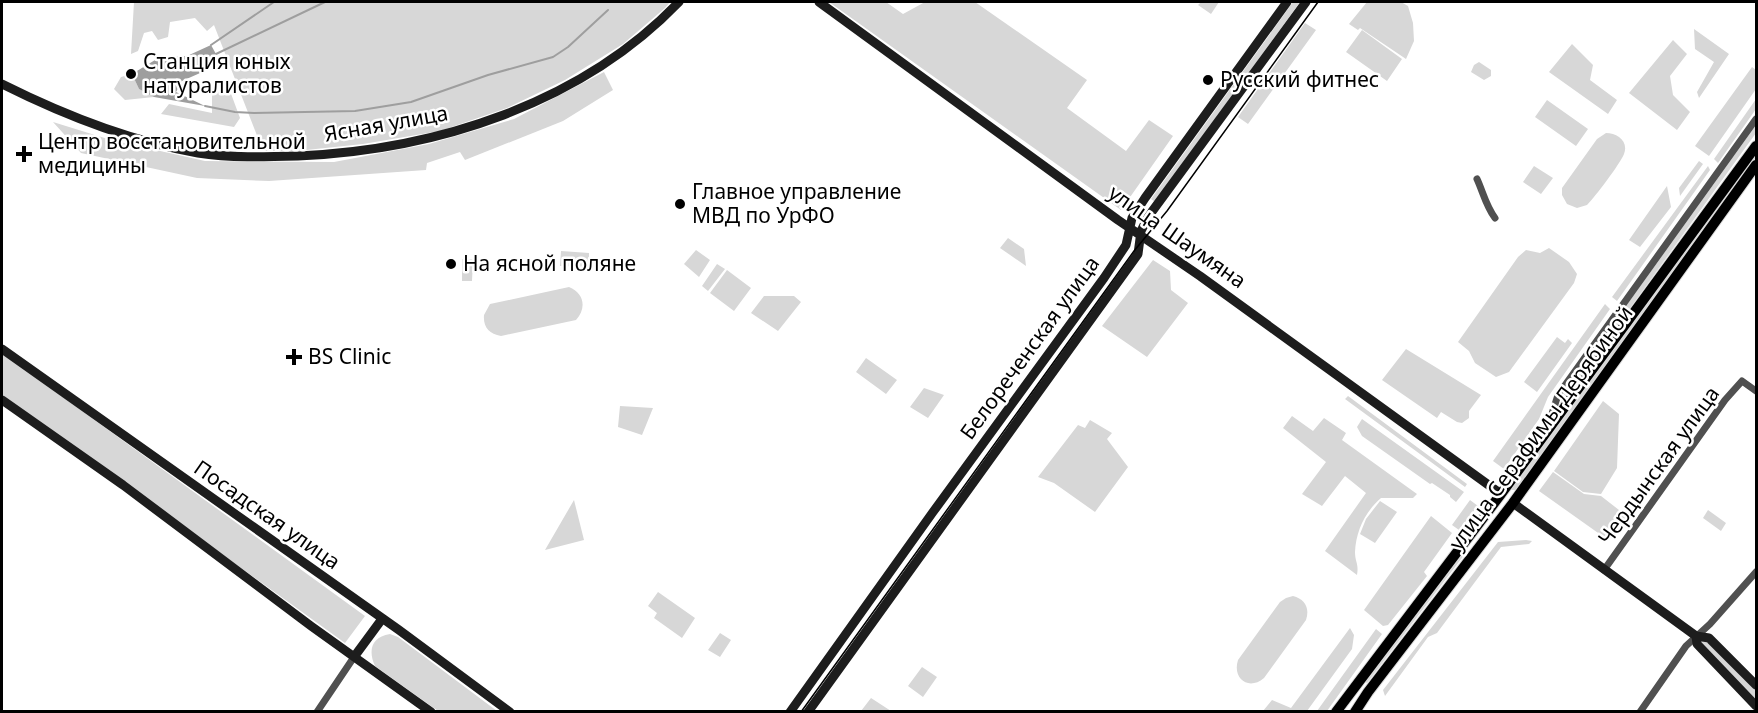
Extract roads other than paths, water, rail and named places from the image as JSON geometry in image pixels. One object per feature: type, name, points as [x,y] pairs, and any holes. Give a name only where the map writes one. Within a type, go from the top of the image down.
[{"type":"main road","name":"улица Серафимы Дерябиной","points":[[1336,711],[1501,494],[1756,146]]},
{"type":"main road","name":"улица Серафимы Дерябиной","points":[[1355,711],[1513,503],[1756,165]]},
{"type":"main road","name":"улица Шаумяна","points":[[1501,494],[1513,503]]},
{"type":"street","name":"Ясная улица","points":[[2,84],[92,124],[144,140],[199,153],[255,157],[327,154],[433,137],[511,112],[602,66],[629,47],[680,2]]},
{"type":"street","name":"улица Шаумяна","points":[[819,2],[1501,494]]},
{"type":"street","name":"Белореченская улица","points":[[790,711],[1104,278],[1126,245],[1132,218],[1145,198],[1287,2]]},
{"type":"street","name":"Белореченская улица","points":[[811,711],[1138,254],[1140,235],[1148,217],[1306,2]]},
{"type":"street","name":"улица Серафимы Дерябиной","points":[[1545,433],[1558,395],[1756,119]]},
{"type":"street","points":[[1477,179],[1487,207],[1496,218]]},
{"type":"street","name":"Посадская улица","points":[[2,348],[510,711]]},
{"type":"street","name":"Чердынская улица","points":[[1604,570],[1725,400],[1742,381],[1756,391]]},
{"type":"street","points":[[2,400],[123,485],[354,657],[431,711]]},
{"type":"street","points":[[1513,503],[1696,636],[1708,638],[1755,681]]},
{"type":"street","points":[[1640,711],[1686,646],[1710,624],[1756,572]]},
{"type":"street","points":[[317,711],[382,619]]},
{"type":"street","points":[[1696,636],[1697,644],[1756,706]]},
{"type":"street","points":[[798,701],[811,711]]},
{"type":"waterway","points":[[211,45],[274,2]]},
{"type":"waterway","points":[[216,54],[325,2]]},
{"type":"waterway","points":[[205,106],[254,113],[355,111],[411,102],[488,75],[553,57],[568,47],[608,10]]},
{"type":"tram line","points":[[801,712],[1134,251],[1167,211],[1318,2]]},
{"type":"place","name":"Станция юных натуралистов","points":[[131,74]]},
{"type":"place","name":"Русский фитнес","points":[[1208,80]]},
{"type":"place","name":"Центр восстановительной медицины","points":[[24,154]]},
{"type":"place","name":"Главное управление МВД по УрФО","points":[[680,204]]},
{"type":"place","name":"На ясной поляне","points":[[451,264]]},
{"type":"place","name":"BS Clinic","points":[[294,357]]}]
